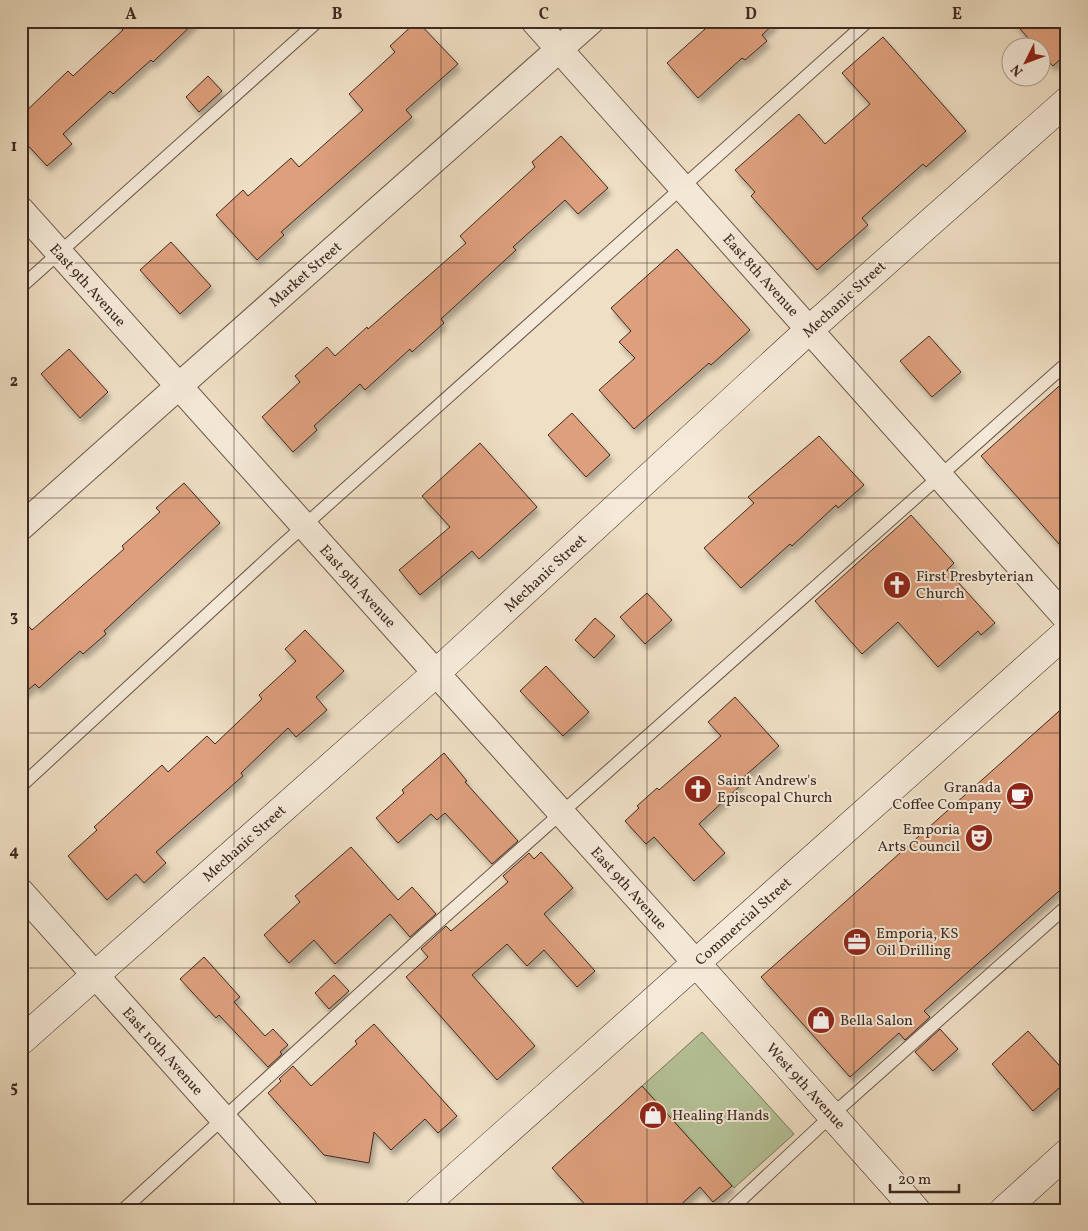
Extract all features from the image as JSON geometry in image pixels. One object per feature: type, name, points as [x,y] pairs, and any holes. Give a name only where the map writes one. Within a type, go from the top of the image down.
[{"type":"street","name":"East 8th Avenue","points":[[534,21],[1067,619]]},
{"type":"street","name":"Market Street","points":[[21,528],[591,21]]},
{"type":"street","name":"Mechanic Street","points":[[21,1041],[436,673],[809,330],[1067,101]]},
{"type":"street","name":"East 9th Avenue","points":[[21,210],[696,963]]},
{"type":"street","name":"Commercial Street","points":[[419,1210],[1067,632]]},
{"type":"street","name":"East 10th Avenue","points":[[21,892],[305,1210]]},
{"type":"street","name":"West 9th Avenue","points":[[696,963],[916,1210]]},
{"type":"street","points":[[1004,1210],[1067,1154]]},
{"type":"lane","points":[[21,287],[318,21]]},
{"type":"lane","points":[[21,786],[304,526],[868,21]]},
{"type":"lane","points":[[123,1210],[424,935],[1067,362]]},
{"type":"lane","points":[[730,1210],[832,1115],[1067,906]]},
{"type":"green space","points":[[702,1032],[794,1134],[734,1188],[642,1086]]},
{"type":"building","points":[[115,21],[196,21],[153,62],[151,60],[113,94],[110,91],[63,134],[72,144],[47,166],[21,138],[21,116],[68,71],[73,76],[123,30]]},
{"type":"building","points":[[417,21],[458,64],[406,110],[412,117],[281,232],[284,235],[257,260],[216,215],[243,190],[248,196],[291,158],[299,167],[363,110],[349,94],[395,52],[390,46]]},
{"type":"building","points":[[714,21],[777,21],[762,35],[767,41],[745,60],[742,58],[698,98],[667,63]]},
{"type":"building","points":[[1013,21],[1067,21],[1067,53],[1053,66],[1050,63],[1050,38],[1028,38]]},
{"type":"building","points":[[883,37],[966,131],[926,167],[923,164],[862,218],[868,225],[817,270],[751,196],[755,192],[735,170],[799,114],[825,144],[870,104],[842,73]]},
{"type":"building","points":[[208,76],[222,91],[199,112],[186,97]]},
{"type":"building","points":[[561,136],[608,188],[578,214],[565,200],[513,247],[516,250],[441,319],[444,323],[412,352],[410,349],[365,390],[360,384],[314,426],[317,430],[293,452],[262,417],[300,382],[295,376],[327,347],[335,356],[466,243],[460,236],[535,167],[532,162]]},
{"type":"building","points":[[171,242],[211,286],[180,314],[140,270]]},
{"type":"building","points":[[677,249],[750,330],[711,365],[709,363],[634,429],[599,390],[635,358],[619,342],[631,331],[611,308]]},
{"type":"building","points":[[929,336],[961,372],[932,397],[900,361]]},
{"type":"building","points":[[69,349],[108,392],[80,418],[41,374]]},
{"type":"building","points":[[1067,379],[1067,553],[981,456]]},
{"type":"building","points":[[572,413],[610,455],[586,477],[548,435]]},
{"type":"building","points":[[819,436],[864,485],[838,508],[836,505],[792,546],[790,544],[741,588],[704,548],[754,503],[748,497]]},
{"type":"building","points":[[480,443],[537,507],[479,559],[472,551],[420,595],[399,570],[450,527],[422,496]]},
{"type":"building","points":[[184,483],[220,523],[104,631],[106,634],[83,654],[80,651],[39,688],[35,684],[21,696],[21,618],[32,630],[124,549],[122,546],[160,512],[156,508]]},
{"type":"building","name":"First Presbyterian Church","points":[[911,515],[954,563],[947,570],[995,623],[981,635],[978,631],[938,667],[898,622],[862,654],[815,601]]},
{"type":"building","points":[[647,593],[672,620],[645,644],[620,617]]},
{"type":"building","points":[[595,618],[615,636],[594,658],[575,640]]},
{"type":"building","points":[[305,630],[344,671],[316,697],[327,710],[296,737],[288,728],[241,773],[243,776],[156,852],[166,863],[144,883],[136,874],[107,900],[68,856],[97,830],[94,827],[162,765],[168,772],[207,736],[215,744],[262,699],[259,695],[296,661],[285,649]]},
{"type":"building","points":[[546,666],[589,712],[563,736],[520,691]]},
{"type":"building","name":"Saint Andrew's Episcopal Church","points":[[735,697],[779,746],[738,782],[741,785],[699,824],[725,853],[694,881],[654,837],[646,844],[625,821],[639,808],[637,806],[657,788],[659,790],[721,736],[708,722]]},
{"type":"building","points":[[1067,704],[1067,884],[924,1011],[930,1017],[905,1040],[899,1033],[850,1077],[761,977]]},
{"type":"building","points":[[444,753],[467,781],[465,782],[518,841],[492,864],[445,813],[437,820],[431,814],[398,843],[376,818],[404,793],[402,790]]},
{"type":"building","points":[[351,847],[398,900],[412,887],[436,914],[410,937],[390,914],[335,964],[314,940],[289,963],[264,935],[300,902],[295,896]]},
{"type":"building","points":[[541,852],[573,888],[544,914],[595,971],[577,987],[544,950],[527,966],[507,944],[472,975],[535,1046],[497,1080],[406,977],[428,957],[421,949],[446,926],[451,931],[508,882],[503,876],[529,853],[534,859]]},
{"type":"building","points":[[204,957],[240,997],[234,1002],[265,1036],[273,1029],[288,1045],[280,1052],[282,1054],[268,1067],[219,1015],[216,1018],[180,979]]},
{"type":"building","points":[[334,975],[349,991],[329,1009],[315,993]]},
{"type":"building","points":[[374,1024],[457,1116],[438,1133],[425,1119],[391,1150],[374,1132],[369,1163],[324,1155],[268,1093],[293,1066],[311,1086],[357,1044],[355,1041]]},
{"type":"building","points":[[940,1029],[958,1049],[933,1071],[915,1052]]},
{"type":"building","points":[[1028,1031],[1067,1074],[1067,1081],[1033,1111],[992,1064]]},
{"type":"building","points":[[642,1086],[732,1186],[713,1202],[700,1187],[675,1210],[590,1210],[552,1168]]},
{"type":"place","name":"First Presbyterian Church","points":[[897,585]]},
{"type":"place","name":"Saint Andrew's Episcopal Church","points":[[698,789]]},
{"type":"place","name":"Granada Coffee Company","points":[[1020,796]]},
{"type":"place","name":"Emporia Arts Council","points":[[979,838]]},
{"type":"place","name":"Emporia, KS Oil Drilling","points":[[857,942]]},
{"type":"place","name":"Bella Salon","points":[[821,1020]]},
{"type":"place","name":"Healing Hands","points":[[653,1115]]}]
